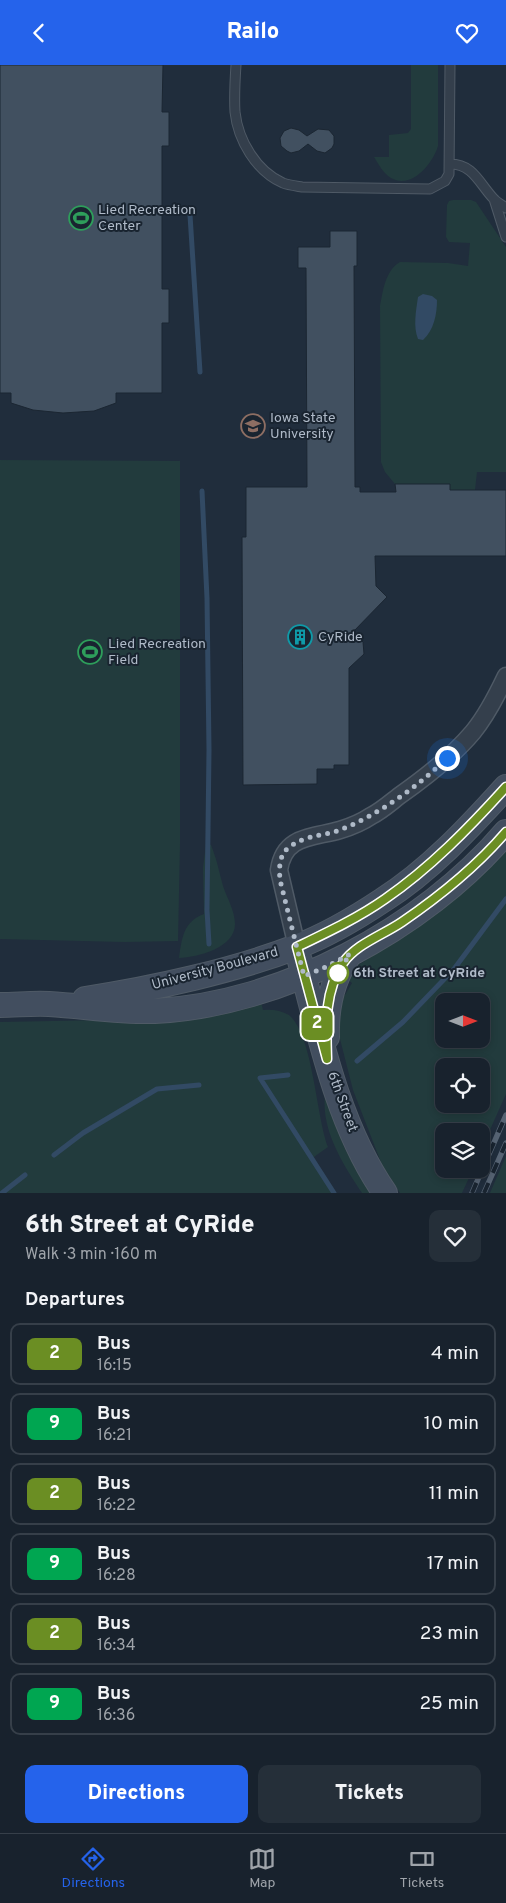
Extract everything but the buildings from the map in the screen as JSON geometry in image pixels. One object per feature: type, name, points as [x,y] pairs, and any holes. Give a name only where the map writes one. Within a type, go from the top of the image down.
[{"type":"main road","name":"University Boulevard","points":[[48,1004],[190,978],[297,947],[383,900],[416,876],[506,787]]},
{"type":"main road","name":"University Boulevard","points":[[0,1005],[48,1004],[153,1011],[219,1003],[304,976],[350,954],[427,905],[476,865],[506,833]]},
{"type":"main road","name":"6th Street","points":[[297,947],[337,1093],[354,1136],[374,1177],[385,1193]]},
{"type":"main road","points":[[327,1059],[326,1019],[330,996],[335,978],[350,954]]},
{"type":"street","points":[[297,947],[279,870],[281,858],[286,849],[312,835],[340,830],[370,817],[434,771],[474,731],[506,676]]},
{"type":"lane","points":[[236,65],[235,112],[239,134],[250,153],[264,170],[283,183],[302,187],[430,189],[445,181],[449,174],[450,65]]},
{"type":"lane","points":[[450,164],[458,164],[469,169],[494,199],[506,208]]},
{"type":"lane","points":[[494,199],[506,237]]},
{"type":"green space","points":[[411,65],[438,65],[438,146],[432,160],[421,173],[414,178],[399,181],[386,174],[374,157],[389,157],[389,135],[408,133],[411,129]]},
{"type":"green space","points":[[471,200],[476,202],[506,247],[506,472],[477,472],[475,490],[450,490],[449,484],[395,484],[385,472],[381,462],[380,306],[384,288],[391,271],[400,262],[448,263],[468,266],[470,243],[449,242],[446,237],[447,205],[449,201]]},
{"type":"green space","name":"Lied Recreation Field","points":[[0,460],[180,461],[180,844],[178,941],[124,942],[0,939]]},
{"type":"green space","points":[[206,844],[211,845],[235,924],[229,939],[214,950],[196,956],[179,958],[185,931],[192,921],[204,914],[203,868]]},
{"type":"green space","points":[[506,847],[506,1094],[490,1130],[490,1123],[435,1123],[435,1178],[469,1178],[462,1193],[400,1193],[382,1165],[353,1090],[340,1039],[337,1016],[338,992],[345,995],[352,983],[346,978],[357,966],[413,929],[477,880]]},
{"type":"green space","points":[[261,1002],[263,1010],[276,1010],[289,1015],[297,1025],[304,1040],[328,1147],[311,1159],[332,1193],[0,1193],[0,1022],[157,1019]]},
{"type":"green space","points":[[325,1096],[345,1149],[371,1193],[362,1193],[335,1147],[327,1122]]},
{"type":"green space","points":[[506,1156],[506,1193],[490,1193]]},
{"type":"water","points":[[423,294],[432,296],[437,300],[434,321],[430,331],[423,340],[418,339],[415,324],[418,297]]},
{"type":"waterway","points":[[190,215],[200,372]]},
{"type":"waterway","points":[[202,491],[207,598],[209,750],[207,910],[209,944]]},
{"type":"waterway","points":[[357,1061],[403,1022],[454,969],[506,899]]},
{"type":"waterway","points":[[288,1075],[260,1078],[334,1193]]},
{"type":"waterway","points":[[54,1155],[83,1133],[157,1089],[199,1085]]},
{"type":"waterway","points":[[2,1193],[25,1175]]},
{"type":"railway","points":[[472,1193],[506,1115]]},
{"type":"railway","points":[[484,1193],[506,1143]]},
{"type":"bus line","name":"2","points":[[506,787],[491,804],[416,876],[383,900],[297,947],[327,1059],[326,1019],[335,978],[342,964],[350,954],[401,923],[453,885],[476,865],[506,832]]},
{"type":"place","name":"Lied Recreation Center","points":[[81,218]]},
{"type":"place","name":"Iowa State University","points":[[253,426]]},
{"type":"place","name":"CyRide","points":[[300,637]]},
{"type":"place","name":"Lied Recreation Field","points":[[90,652]]},
{"type":"place","name":"6th Street at CyRide","points":[[338,973]]},
{"type":"route","points":[[338,973],[335,978],[350,954],[304,976],[280,880],[281,858],[286,849],[312,835],[340,830],[370,817],[434,771],[447,758]]}]
